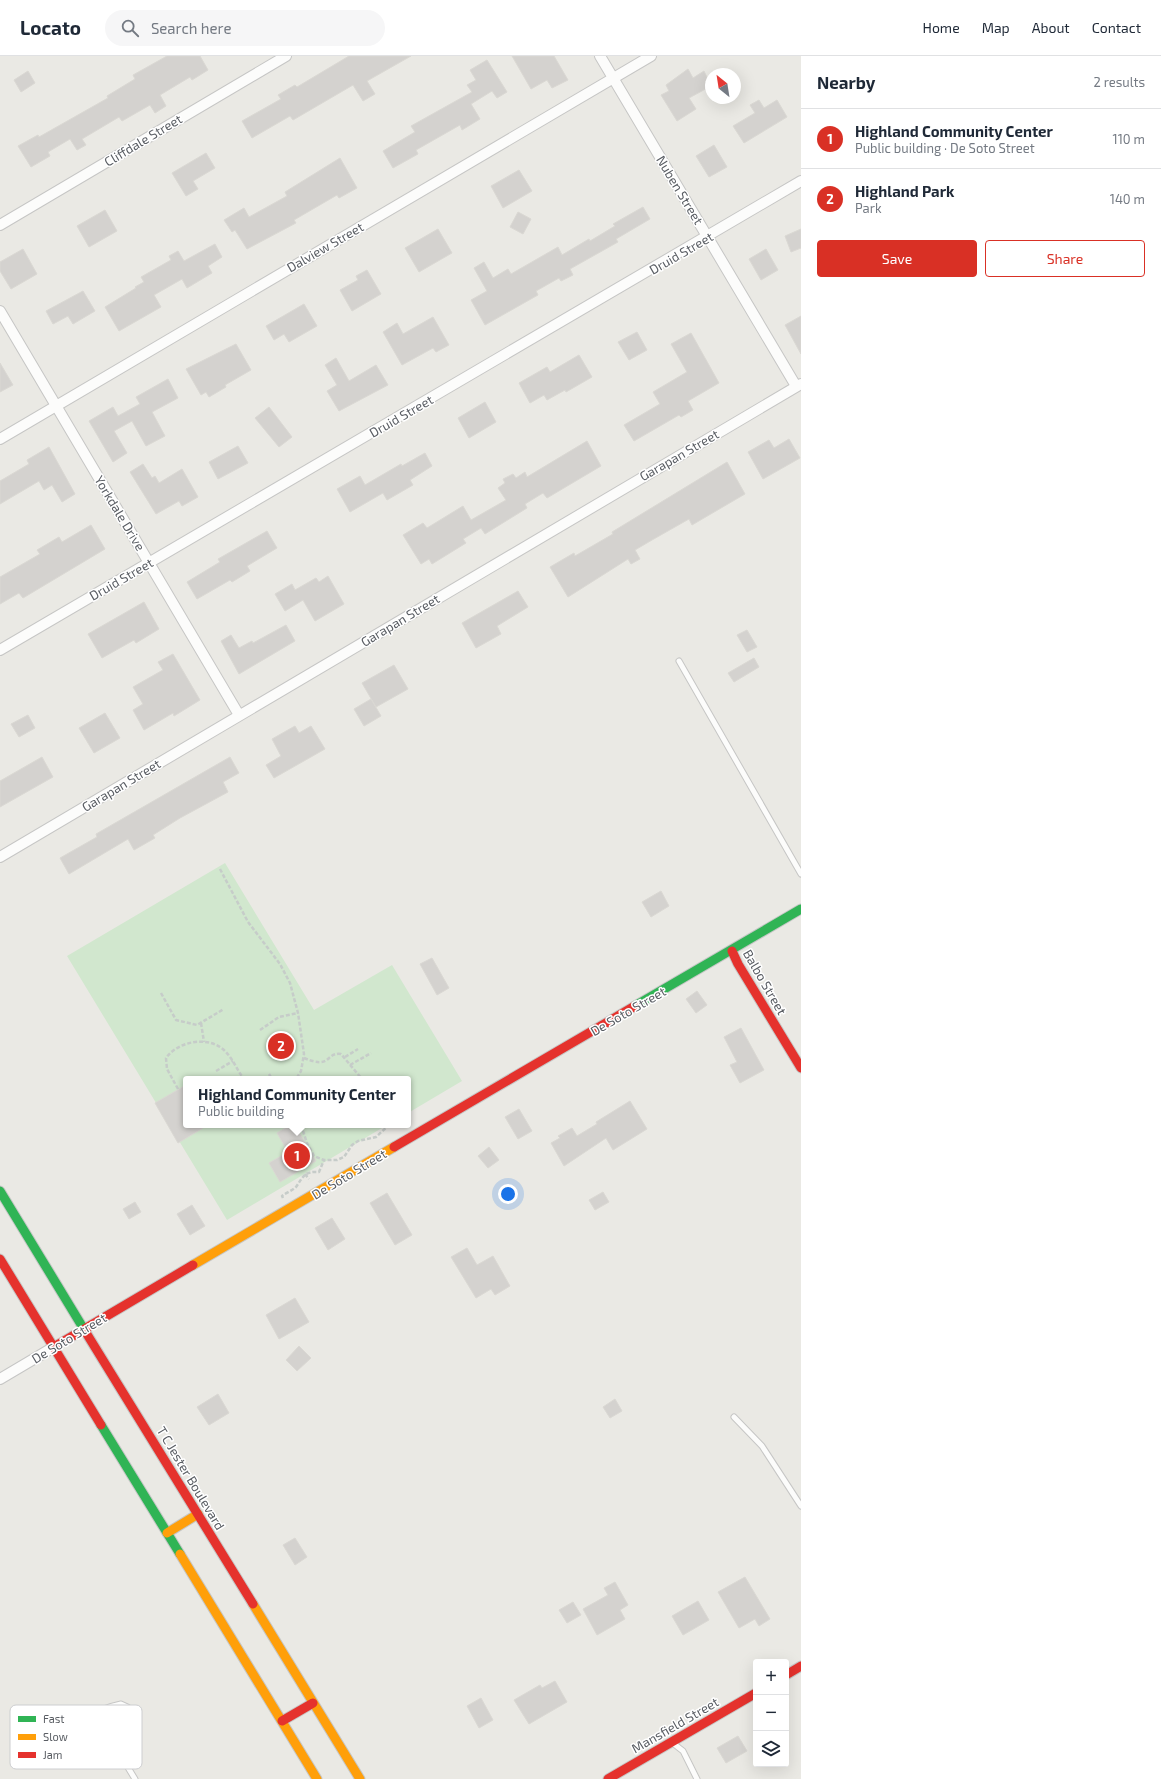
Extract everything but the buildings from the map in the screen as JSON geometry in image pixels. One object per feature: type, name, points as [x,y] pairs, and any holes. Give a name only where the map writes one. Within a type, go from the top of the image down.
[{"type":"main road","name":"De Soto Street","points":[[54,1347],[732,951],[801,909]]},
{"type":"main road","name":"Balbo Street","points":[[732,951],[738,964],[801,1068]]},
{"type":"main road","name":"T C Jester Boulevard","points":[[0,1191],[360,1779]]},
{"type":"main road","points":[[0,1259],[317,1779]]},
{"type":"main road","points":[[167,1533],[198,1514]]},
{"type":"main road","points":[[789,1673],[801,1666]]},
{"type":"main road","name":"Mansfield Street","points":[[608,1779],[753,1695]]},
{"type":"main road","points":[[282,1721],[313,1703]]},
{"type":"street","name":"Cliffdale Street","points":[[0,225],[286,56]]},
{"type":"street","name":"Nuben Street","points":[[600,56],[708,237],[799,385]]},
{"type":"street","name":"Dalview Street","points":[[0,439],[651,56]]},
{"type":"street","name":"Druid Street","points":[[0,650],[708,237],[801,181]]},
{"type":"street","name":"Yorkdale Drive","points":[[0,311],[240,715]]},
{"type":"street","name":"Garapan Street","points":[[0,857],[799,385]]},
{"type":"street","name":"De Soto Street","points":[[0,1379],[54,1347]]},
{"type":"lane","points":[[679,661],[801,874]]},
{"type":"lane","points":[[734,1417],[762,1446],[801,1506]]},
{"type":"lane","points":[[671,1742],[683,1751],[697,1779]]},
{"type":"lane","points":[[129,1769],[135,1779]]},
{"type":"path","points":[[220,869],[248,922],[286,974],[298,1013],[304,1058],[298,1076]]},
{"type":"path","points":[[161,993],[176,1020],[197,1025],[224,1010]]},
{"type":"path","points":[[260,1030],[279,1017],[298,1013]]},
{"type":"path","points":[[201,1023],[204,1042]]},
{"type":"path","points":[[178,1089],[167,1069],[166,1058],[170,1053],[183,1045],[204,1042],[221,1047],[233,1061],[242,1076]]},
{"type":"path","points":[[345,1057],[358,1049]]},
{"type":"path","points":[[350,1065],[371,1052]]},
{"type":"path","points":[[304,1058],[318,1063],[323,1063],[338,1053],[345,1057],[359,1076]]},
{"type":"path","points":[[216,1071],[233,1061]]},
{"type":"path","points":[[302,1128],[307,1143],[314,1156],[324,1160],[337,1160],[342,1158],[352,1145],[358,1141],[376,1137],[386,1128]]},
{"type":"path","points":[[286,1202],[282,1196],[296,1187],[299,1179],[306,1174],[319,1172],[324,1160]]},
{"type":"path","points":[[306,1174],[309,1180]]},
{"type":"green space","points":[[225,863],[314,1010],[392,965],[462,1081],[411,1111],[411,1076],[183,1076],[183,1128],[382,1128],[227,1220],[67,956]]},
{"type":"traffic: fast","points":[[635,1006],[801,909]]},
{"type":"traffic: fast","points":[[0,1191],[85,1331]]},
{"type":"traffic: fast","points":[[101,1425],[180,1554]]},
{"type":"traffic: slow","points":[[193,1265],[394,1147]]},
{"type":"traffic: slow","points":[[167,1533],[198,1514]]},
{"type":"traffic: slow","points":[[180,1554],[317,1779]]},
{"type":"traffic: slow","points":[[253,1604],[360,1779]]},
{"type":"traffic: jam","points":[[732,951],[738,964],[801,1068]]},
{"type":"traffic: jam","points":[[394,1147],[635,1006]]},
{"type":"traffic: jam","points":[[0,1259],[101,1425]]},
{"type":"traffic: jam","points":[[54,1347],[193,1265]]},
{"type":"traffic: jam","points":[[85,1331],[253,1604]]},
{"type":"traffic: jam","points":[[789,1673],[801,1666]]},
{"type":"traffic: jam","points":[[608,1779],[753,1695]]},
{"type":"traffic: jam","points":[[282,1721],[313,1703]]},
{"type":"place","name":"Highland Park","points":[[281,1046]]},
{"type":"place","name":"Highland Community Center","points":[[297,1156]]}]
